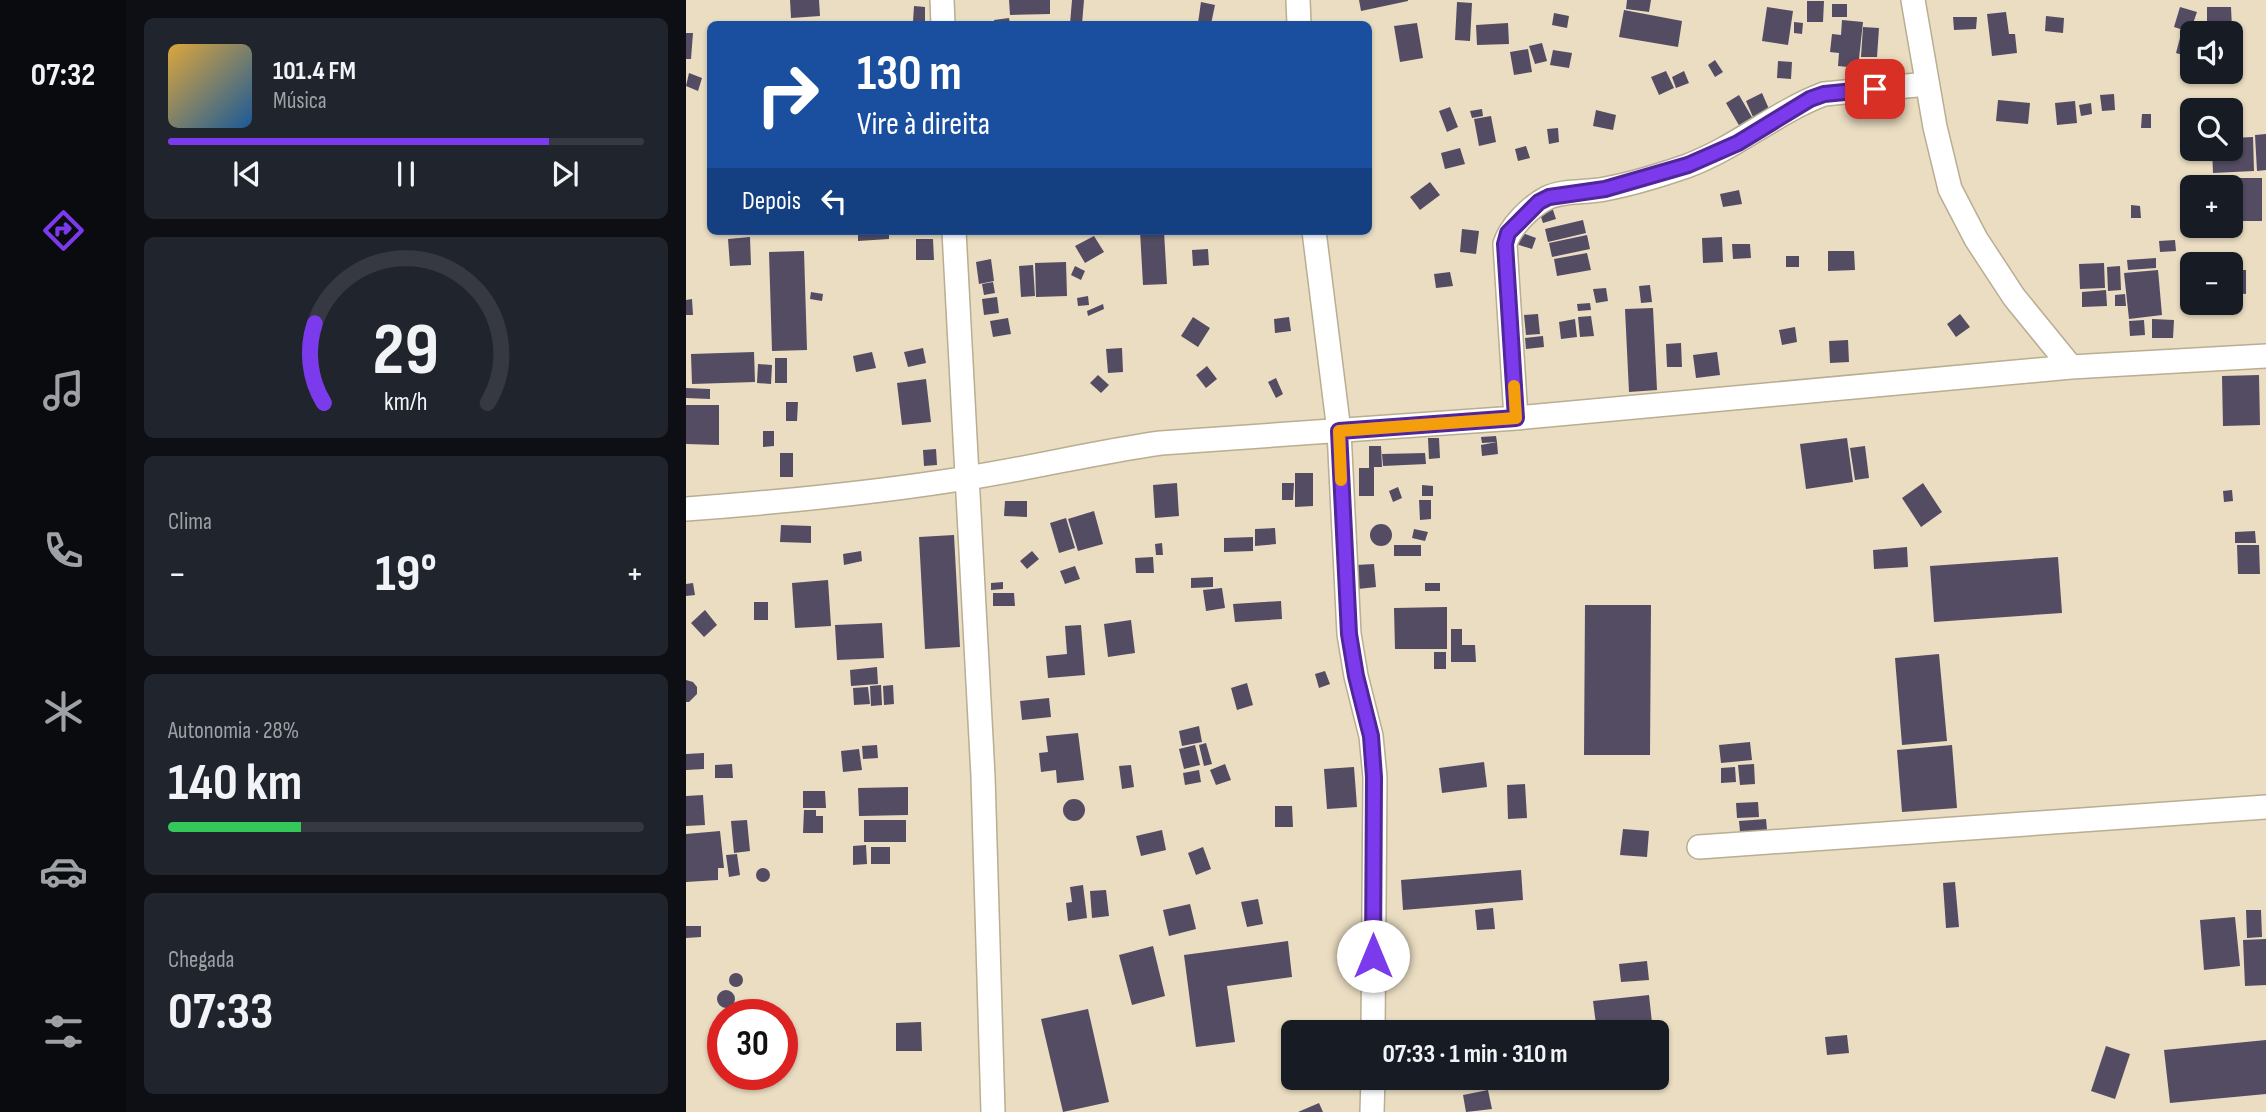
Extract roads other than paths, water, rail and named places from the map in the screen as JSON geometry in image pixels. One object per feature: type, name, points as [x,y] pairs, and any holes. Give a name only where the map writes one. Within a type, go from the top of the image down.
[{"type":"street","points":[[942,0],[943,21]]},
{"type":"street","points":[[1298,0],[1299,21]]},
{"type":"street","points":[[1913,0],[1927,84],[1950,190],[1976,239],[2014,296],[2071,367]]},
{"type":"street","points":[[1516,418],[1505,244],[1508,233],[1539,202],[1549,197],[1605,189],[1688,165],[1738,143],[1810,99],[1824,94],[1927,84]]},
{"type":"street","points":[[954,235],[983,776],[993,1112]]},
{"type":"street","points":[[1314,235],[1339,431],[1349,634],[1371,736],[1374,777],[1373,1020]]},
{"type":"street","points":[[686,509],[967,478],[1161,443],[1516,418],[2071,367],[2266,356]]},
{"type":"street","points":[[1699,848],[2266,807]]},
{"type":"street","points":[[1372,1112],[1373,1090]]}]
